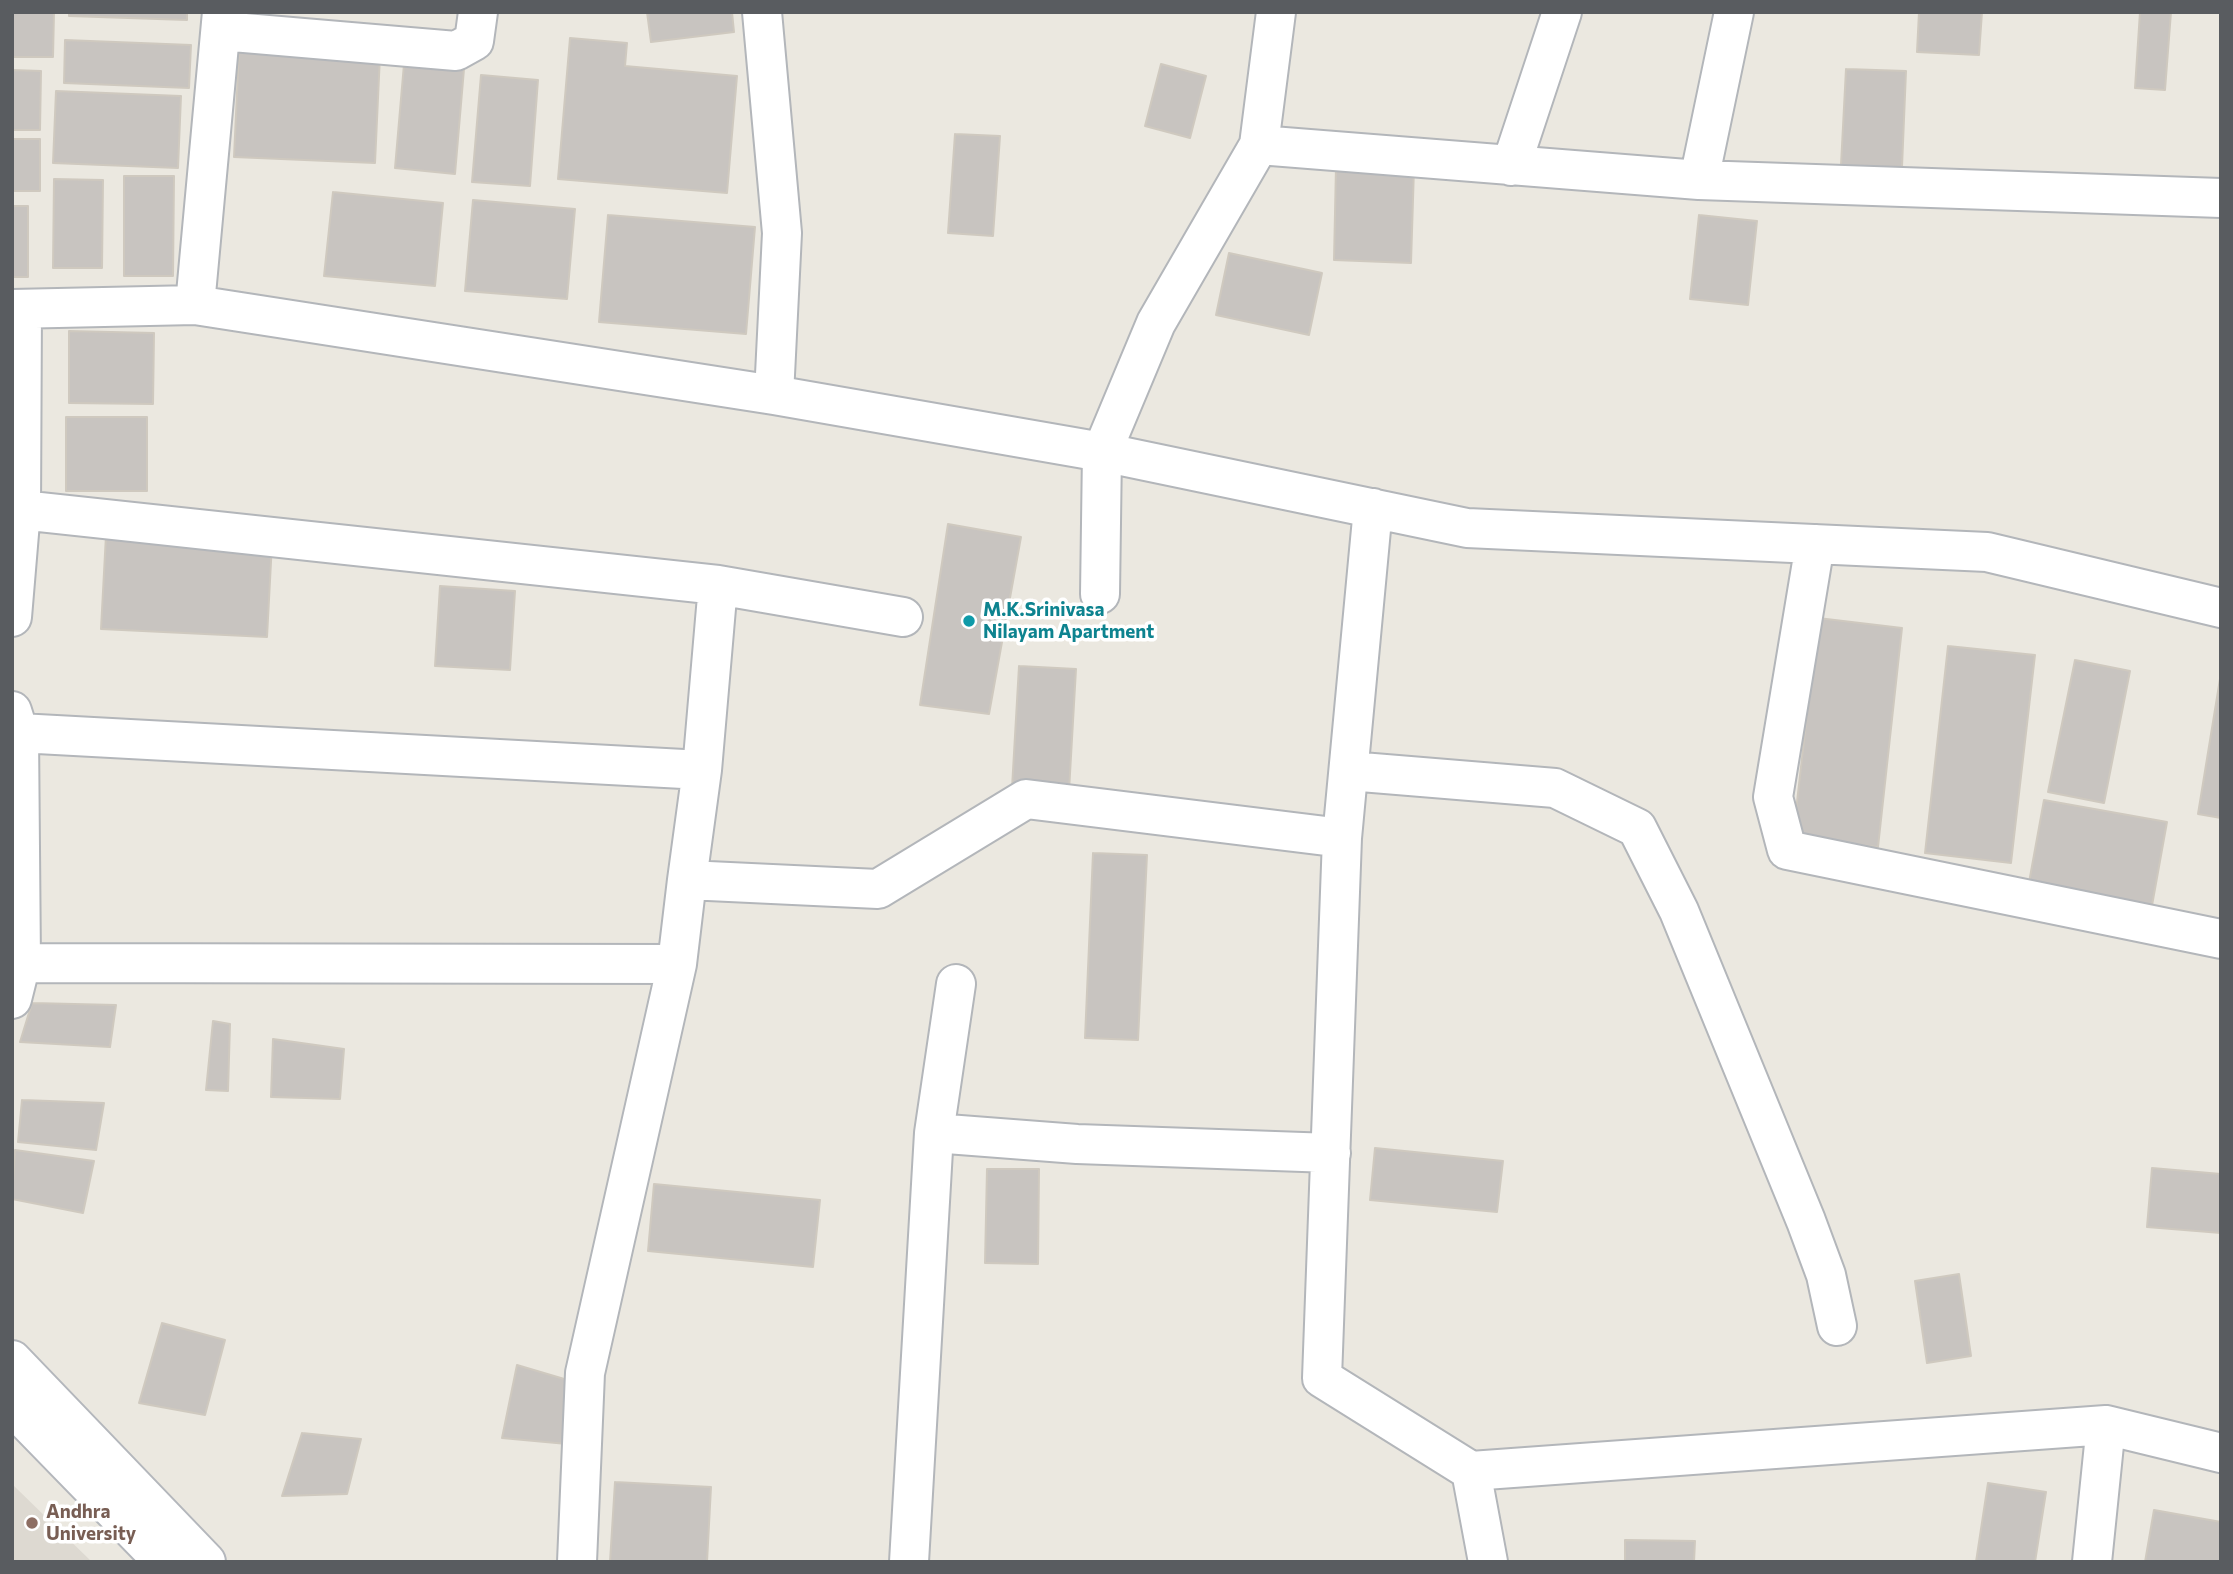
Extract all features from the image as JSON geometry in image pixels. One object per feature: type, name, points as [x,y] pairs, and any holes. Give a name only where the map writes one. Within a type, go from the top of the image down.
[{"type":"street","points":[[195,305],[222,22],[456,51],[474,41],[478,12]]},
{"type":"street","points":[[762,12],[782,233],[774,395]]},
{"type":"street","points":[[1100,594],[1102,452],[1156,323],[1259,145],[1276,12]]},
{"type":"street","points":[[1511,166],[1562,12]]},
{"type":"street","points":[[1699,180],[1734,12]]},
{"type":"street","points":[[1259,145],[1699,180],[2221,198]]},
{"type":"street","points":[[12,617],[21,510],[17,309],[195,305],[774,395],[1102,452],[1467,528],[1987,552],[2221,608]]},
{"type":"street","points":[[1373,508],[1342,838],[1322,1378],[1471,1471],[2106,1425],[2221,1453]]},
{"type":"street","points":[[21,510],[718,586],[903,617]]},
{"type":"street","points":[[1815,544],[1773,797],[1787,850],[2221,939]]},
{"type":"street","points":[[578,1562],[585,1373],[677,964],[702,770],[718,586]]},
{"type":"street","points":[[677,964],[16,981],[15,722],[702,770]]},
{"type":"street","points":[[1349,771],[1555,788],[1637,828],[1679,911],[1806,1221],[1826,1275],[1837,1326]]},
{"type":"street","points":[[687,880],[878,889],[1026,800],[1342,838]]},
{"type":"street","points":[[909,1562],[934,1133],[956,984]]},
{"type":"street","points":[[934,1133],[1077,1144],[1331,1153]]},
{"type":"street","points":[[12,1360],[206,1562]]},
{"type":"street","points":[[12,1406],[164,1562]]},
{"type":"street","points":[[2092,1562],[2106,1425]]},
{"type":"street","points":[[1471,1471],[1488,1562]]},
{"type":"shaded area","name":"Andhra University","points":[[12,1484],[92,1562],[12,1562]]},
{"type":"building","points":[[12,12],[54,12],[53,57],[12,57]]},
{"type":"building","points":[[69,12],[187,12],[187,20],[69,16]]},
{"type":"building","points":[[647,12],[732,12],[734,32],[651,42]]},
{"type":"building","points":[[1919,12],[1982,12],[1979,55],[1917,52]]},
{"type":"building","points":[[2140,12],[2171,12],[2165,90],[2135,88]]},
{"type":"building","points":[[570,38],[627,43],[625,66],[737,76],[727,193],[558,179]]},
{"type":"building","points":[[65,40],[191,45],[189,88],[64,83]]},
{"type":"building","points":[[239,50],[380,55],[375,163],[234,157]]},
{"type":"building","points":[[404,64],[464,69],[455,174],[395,168]]},
{"type":"building","points":[[1161,64],[1206,76],[1190,138],[1145,126]]},
{"type":"building","points":[[1846,69],[1906,71],[1902,167],[1841,165]]},
{"type":"building","points":[[12,70],[41,71],[40,130],[12,130]]},
{"type":"building","points":[[481,75],[538,80],[530,186],[472,182]]},
{"type":"building","points":[[56,91],[181,96],[178,168],[53,163]]},
{"type":"building","points":[[955,134],[1000,136],[993,236],[948,233]]},
{"type":"building","points":[[12,139],[40,139],[40,191],[12,191]]},
{"type":"building","points":[[1336,166],[1414,168],[1411,263],[1334,260]]},
{"type":"building","points":[[124,176],[174,176],[173,276],[124,276]]},
{"type":"building","points":[[54,179],[103,180],[102,268],[53,268]]},
{"type":"building","points":[[333,192],[443,203],[435,286],[324,276]]},
{"type":"building","points":[[473,200],[575,209],[567,299],[465,291]]},
{"type":"building","points":[[12,206],[28,206],[28,277],[12,277]]},
{"type":"building","points":[[608,215],[755,227],[746,334],[599,322]]},
{"type":"building","points":[[1699,215],[1757,221],[1748,305],[1690,299]]},
{"type":"building","points":[[1229,253],[1322,273],[1309,335],[1216,315]]},
{"type":"building","points":[[69,331],[154,333],[153,404],[69,403]]},
{"type":"building","points":[[66,417],[147,417],[147,491],[66,491]]},
{"type":"building","name":"M.K.Srinivasa Nilayam Apartment","points":[[948,524],[1021,537],[989,714],[920,705]]},
{"type":"building","points":[[106,535],[272,543],[267,637],[101,629]]},
{"type":"building","points":[[440,586],[515,591],[510,670],[435,666]]},
{"type":"building","points":[[1818,618],[1902,628],[1878,847],[1793,837]]},
{"type":"building","points":[[1948,646],[2035,655],[2011,863],[1925,853]]},
{"type":"building","points":[[2075,660],[2130,671],[2104,803],[2048,792]]},
{"type":"building","points":[[1019,666],[1076,669],[1069,791],[1012,788]]},
{"type":"building","points":[[2221,679],[2221,818],[2198,814]]},
{"type":"building","points":[[2044,800],[2167,822],[2151,911],[2028,888]]},
{"type":"building","points":[[1093,853],[1147,855],[1138,1040],[1085,1038]]},
{"type":"building","points":[[32,1003],[116,1005],[110,1047],[20,1042]]},
{"type":"building","points":[[213,1021],[230,1024],[228,1091],[206,1090]]},
{"type":"building","points":[[273,1039],[344,1049],[340,1099],[271,1097]]},
{"type":"building","points":[[22,1100],[104,1103],[96,1150],[18,1142]]},
{"type":"building","points":[[1375,1148],[1503,1161],[1497,1212],[1370,1200]]},
{"type":"building","points":[[15,1150],[94,1161],[83,1213],[12,1199]]},
{"type":"building","points":[[2152,1168],[2221,1174],[2221,1233],[2147,1227]]},
{"type":"building","points":[[987,1169],[1039,1169],[1038,1264],[985,1263]]},
{"type":"building","points":[[654,1184],[820,1200],[813,1267],[648,1251]]},
{"type":"building","points":[[1959,1274],[1971,1356],[1927,1363],[1915,1281]]},
{"type":"building","points":[[162,1323],[225,1340],[205,1415],[139,1403]]},
{"type":"building","points":[[517,1365],[571,1381],[567,1444],[502,1438]]},
{"type":"building","points":[[302,1433],[361,1439],[347,1494],[282,1496]]},
{"type":"building","points":[[615,1482],[711,1487],[707,1562],[610,1562]]},
{"type":"building","points":[[1988,1483],[2046,1492],[2035,1562],[1976,1562]]},
{"type":"building","points":[[2154,1510],[2221,1522],[2221,1562],[2145,1562]]},
{"type":"building","points":[[1625,1540],[1695,1541],[1694,1562],[1625,1562]]},
{"type":"place","name":"M.K.Srinivasa Nilayam Apartment","points":[[969,621]]},
{"type":"place","name":"Andhra University","points":[[32,1523]]}]
